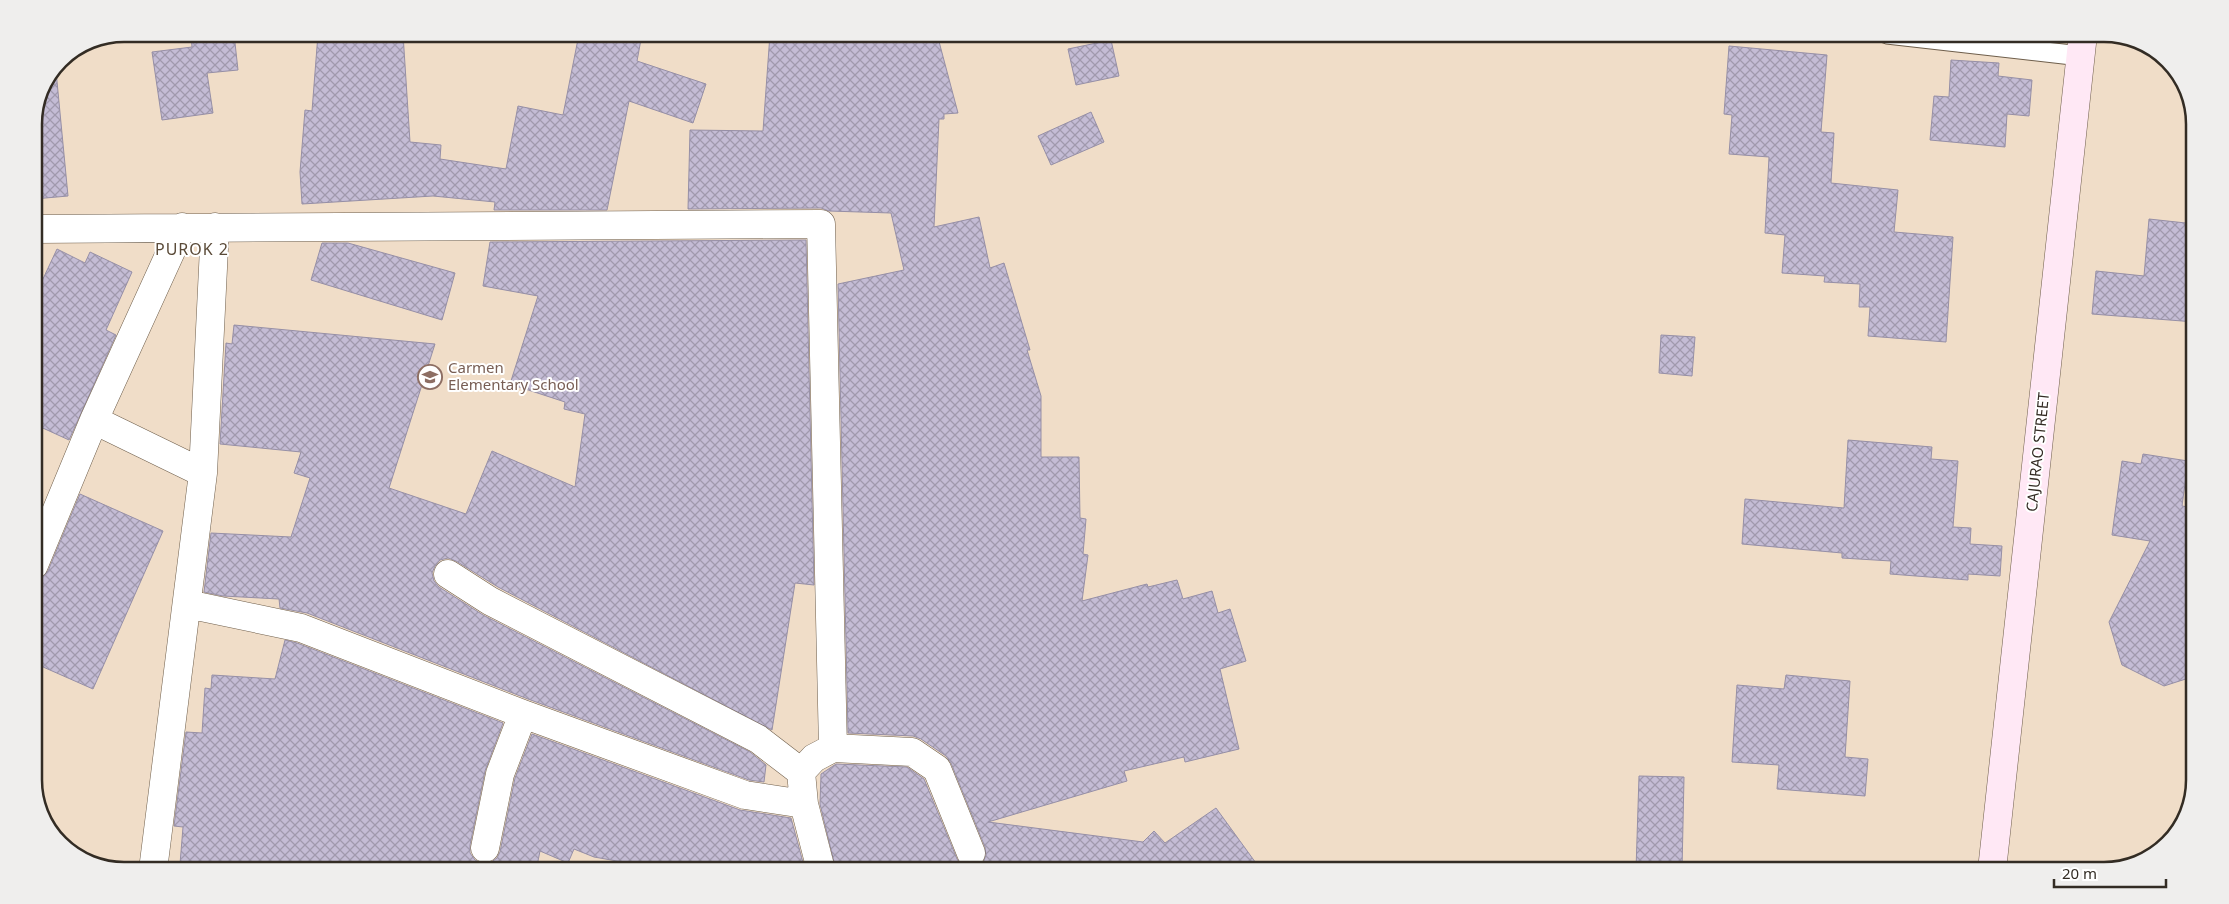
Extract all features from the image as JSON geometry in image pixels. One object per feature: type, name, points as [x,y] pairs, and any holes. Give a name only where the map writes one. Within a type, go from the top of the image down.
[{"type":"street","name":"CAJURAO STREET","points":[[1993,862],[2082,45]]},
{"type":"street","points":[[42,229],[821,224],[833,748]]},
{"type":"street","points":[[43,544],[94,420],[182,227]]},
{"type":"street","points":[[154,862],[203,473],[215,227]]},
{"type":"street","points":[[94,420],[203,473]]},
{"type":"street","points":[[448,574],[490,601],[758,739],[801,772],[804,804],[819,862]]},
{"type":"street","points":[[187,604],[302,628],[524,714],[745,795],[804,804]]},
{"type":"street","points":[[485,848],[500,774],[524,714]]},
{"type":"street","points":[[801,772],[814,758],[833,748],[912,752],[937,769],[972,853]]},
{"type":"lane","points":[[2029,42],[2082,45]]},
{"type":"building","points":[[192,42],[235,42],[238,70],[207,73],[213,113],[162,120],[152,52],[192,47]]},
{"type":"building","points":[[317,42],[404,42],[410,142],[441,145],[440,159],[506,169],[518,106],[563,115],[577,42],[641,42],[637,61],[706,84],[693,123],[629,101],[607,210],[494,210],[495,202],[433,196],[302,204],[300,172],[305,110],[312,111]]},
{"type":"building","points":[[769,42],[939,42],[958,113],[944,114],[944,119],[939,119],[934,227],[979,217],[990,268],[1004,263],[1030,350],[1027,350],[1041,396],[1041,457],[1079,457],[1080,518],[1086,519],[1083,554],[1088,555],[1082,601],[1147,584],[1148,587],[1177,580],[1183,599],[1212,591],[1218,613],[1230,609],[1246,661],[1220,669],[1239,749],[1185,762],[1184,757],[1124,771],[1127,781],[988,822],[1143,842],[1154,831],[1165,843],[1216,808],[1255,862],[983,862],[986,855],[985,847],[951,763],[946,756],[921,739],[913,736],[848,733],[838,284],[904,270],[891,213],[829,211],[821,208],[688,209],[690,130],[763,131]]},
{"type":"building","points":[[1101,42],[1111,42],[1119,76],[1076,85],[1068,49]]},
{"type":"building","points":[[1729,46],[1827,55],[1821,132],[1834,133],[1831,183],[1898,190],[1894,232],[1953,237],[1946,342],[1868,336],[1870,307],[1859,307],[1860,284],[1824,282],[1825,276],[1782,273],[1785,235],[1765,233],[1769,157],[1729,154],[1732,115],[1724,114]]},
{"type":"building","points":[[1951,60],[1999,63],[1998,76],[2032,80],[2029,116],[2007,114],[2005,147],[1930,140],[1934,96],[1949,97]]},
{"type":"building","points":[[57,78],[68,196],[42,198],[42,124],[44,108]]},
{"type":"building","points":[[1091,112],[1104,142],[1051,165],[1038,136]]},
{"type":"building","points":[[2149,219],[2186,223],[2186,321],[2092,314],[2096,271],[2144,276]]},
{"type":"building","points":[[806,240],[814,585],[795,583],[772,730],[498,587],[456,561],[448,558],[440,560],[432,573],[434,581],[439,587],[483,615],[750,752],[766,765],[764,782],[749,780],[528,699],[307,613],[280,608],[279,599],[223,596],[204,592],[211,533],[291,537],[310,478],[294,473],[301,452],[220,444],[226,343],[232,344],[234,325],[435,344],[389,488],[466,514],[492,451],[575,487],[585,414],[564,409],[565,402],[510,384],[538,296],[483,286],[490,242]]},
{"type":"building","points":[[322,243],[348,243],[455,273],[442,320],[311,280]]},
{"type":"building","points":[[57,249],[85,263],[90,252],[132,272],[106,330],[116,335],[69,440],[42,428],[42,280]]},
{"type":"building","points":[[1661,335],[1695,337],[1692,376],[1659,373]]},
{"type":"building","points":[[1848,440],[1932,447],[1931,459],[1958,461],[1953,527],[1971,528],[1970,544],[2002,546],[2000,576],[1968,574],[1968,580],[1890,574],[1891,561],[1842,558],[1842,553],[1742,544],[1745,499],[1844,508]]},
{"type":"building","points":[[2143,454],[2186,461],[2182,506],[2186,507],[2186,679],[2164,686],[2122,665],[2109,622],[2150,541],[2112,535],[2122,461],[2141,464]]},
{"type":"building","points":[[80,494],[163,531],[93,689],[43,667],[43,576],[48,571]]},
{"type":"building","points":[[285,640],[503,723],[485,771],[470,845],[470,853],[479,862],[180,862],[183,827],[174,826],[186,732],[202,733],[205,688],[211,689],[212,675],[275,679]]},
{"type":"building","points":[[1786,675],[1850,681],[1845,757],[1868,759],[1865,796],[1777,789],[1779,765],[1732,762],[1737,685],[1784,689]]},
{"type":"building","points":[[532,734],[740,810],[791,818],[803,862],[623,862],[594,857],[574,849],[568,862],[566,862],[540,851],[538,862],[491,862],[497,858],[500,852],[515,778]]},
{"type":"building","points":[[836,764],[907,767],[924,779],[959,862],[834,862],[820,804],[821,774]]},
{"type":"building","points":[[1639,776],[1684,777],[1682,862],[1636,862]]},
{"type":"place","name":"Carmen Elementary School","points":[[430,377]]},
{"type":"district","name":"PUROK 2","points":[[192,249]]}]
